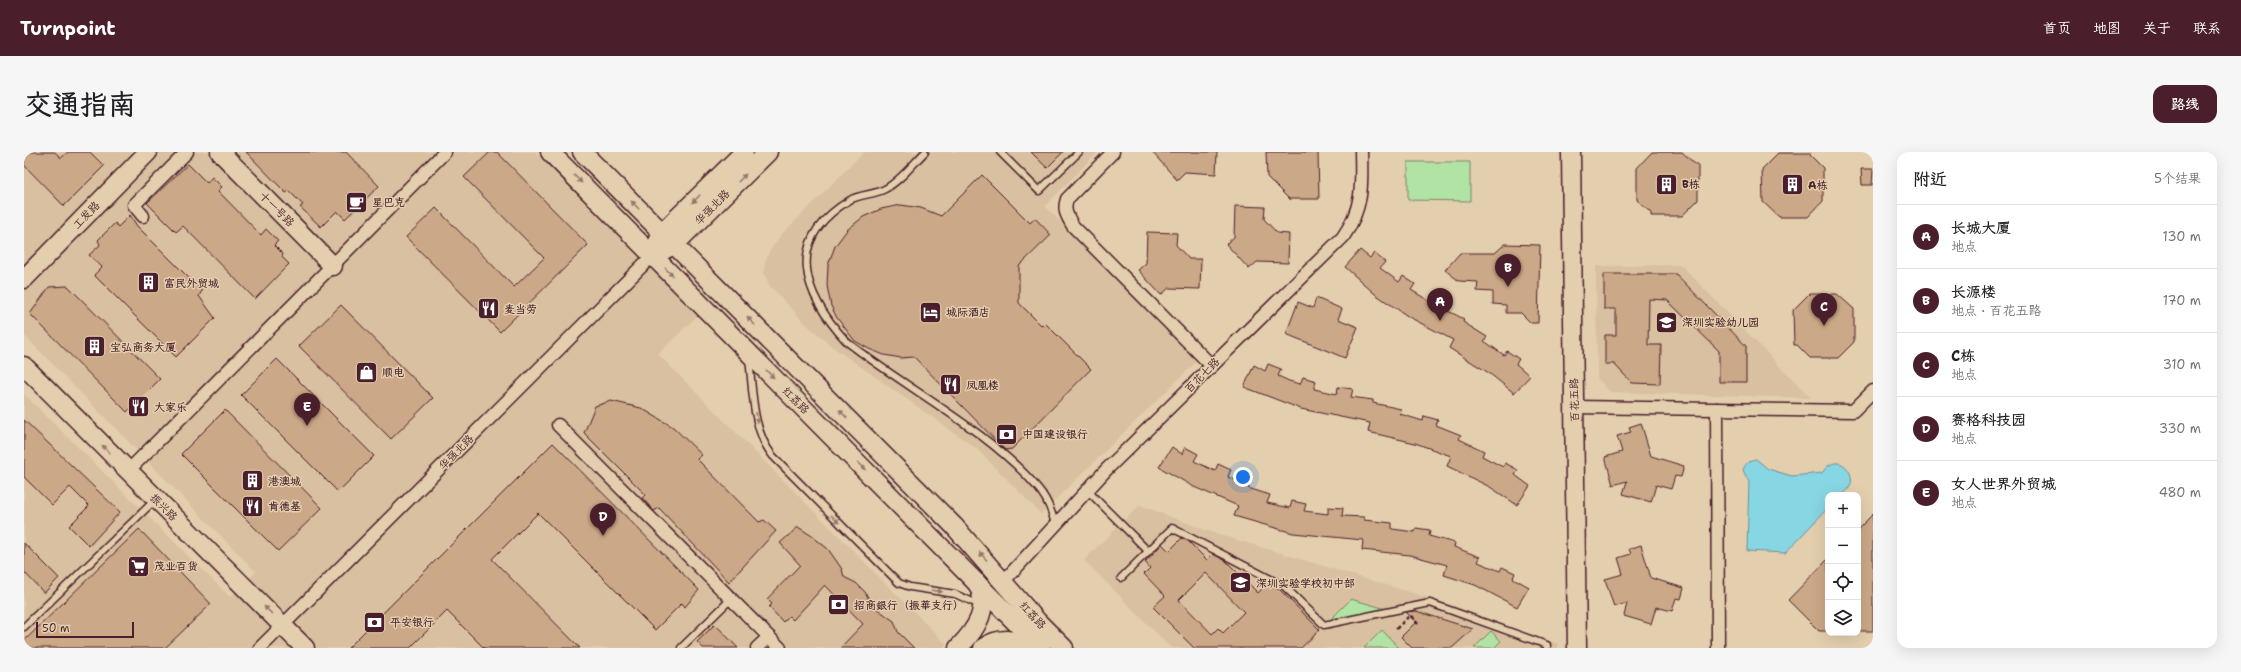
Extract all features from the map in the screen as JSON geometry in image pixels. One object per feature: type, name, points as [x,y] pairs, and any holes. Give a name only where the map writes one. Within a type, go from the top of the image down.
[{"type":"main road","name":"工发路","points":[[24,279],[148,152]]},
{"type":"main road","name":"十一号路","points":[[220,152],[333,266]]},
{"type":"main road","name":"红荔路","points":[[550,152],[1041,648]]},
{"type":"main road","name":"红荔路","points":[[582,152],[954,526],[1064,648]]},
{"type":"main road","name":"华强北路","points":[[652,256],[744,152]]},
{"type":"main road","name":"华强北路","points":[[668,239],[768,152]]},
{"type":"main road","name":"百花五路","points":[[1571,152],[1577,648]]},
{"type":"main road","name":"振兴路","points":[[24,366],[305,648]]},
{"type":"main road","points":[[958,648],[989,609],[975,580]]},
{"type":"main road","points":[[983,648],[996,641],[1005,640],[1024,643],[1036,648]]},
{"type":"street","points":[[143,216],[134,205],[187,152]]},
{"type":"street","points":[[128,471],[445,152]]},
{"type":"street","points":[[1113,152],[1067,198],[1064,206],[1066,216],[1074,226],[1212,366]]},
{"type":"street","name":"百花七路","points":[[1003,582],[1087,490],[1334,246],[1346,232],[1359,204],[1361,152]]},
{"type":"street","name":"华强北路","points":[[260,648],[652,256]]},
{"type":"street","points":[[1574,407],[1853,411],[1873,391]]},
{"type":"street","points":[[1717,409],[1718,648]]},
{"type":"street","points":[[558,425],[780,648]]},
{"type":"street","points":[[757,648],[769,637]]},
{"type":"lane","points":[[925,152],[885,190],[852,199],[832,213],[817,230],[808,248],[806,268],[812,294],[828,321],[847,342],[989,443],[1013,463],[1044,496],[1055,525]]},
{"type":"lane","points":[[1000,152],[1039,191],[1079,152]]},
{"type":"lane","points":[[748,352],[758,427],[764,443],[773,456],[899,583],[910,587],[955,594],[1016,623]]},
{"type":"lane","points":[[1087,490],[1148,551]]},
{"type":"lane","points":[[24,627],[156,499]]},
{"type":"lane","points":[[1121,578],[1172,528],[1284,586],[1324,625],[1430,604],[1547,645],[1547,648]]},
{"type":"lane","points":[[681,648],[731,599]]},
{"type":"path","points":[[1396,629],[1410,616],[1418,624]]},
{"type":"shaded area","points":[[24,152],[535,152],[698,315],[658,354],[946,644],[943,648],[24,648],[24,394],[230,597],[256,572],[24,335]]},
{"type":"shaded area","points":[[864,152],[1098,152],[1045,206],[1198,360],[1041,514],[977,449],[830,345],[805,323],[770,286],[764,274],[765,262],[770,250],[781,235]]},
{"type":"shaded area","name":"深圳实验幼儿园","points":[[1681,265],[1811,398],[1610,392],[1597,378],[1596,266]]},
{"type":"shaded area","name":"深圳实验学校初中部","points":[[1140,505],[1208,531],[1452,605],[1558,644],[1558,648],[1171,648],[1084,560]]},
{"type":"green space","points":[[1408,162],[1470,162],[1470,201],[1408,200]]},
{"type":"green space","points":[[1351,599],[1386,609],[1331,619]]},
{"type":"green space","points":[[1382,630],[1399,648],[1364,648]]},
{"type":"green space","points":[[1491,631],[1501,641],[1494,648],[1474,648]]},
{"type":"water","points":[[1756,459],[1768,469],[1792,476],[1822,473],[1829,465],[1836,463],[1843,464],[1851,475],[1851,483],[1844,492],[1825,492],[1825,511],[1785,553],[1747,551],[1749,482],[1743,470],[1745,465],[1751,460]]},
{"type":"building","points":[[24,152],[55,152],[61,158],[68,152],[90,152],[104,166],[64,206],[24,165]]},
{"type":"building","points":[[246,152],[346,152],[379,186],[345,219],[337,211],[321,227],[300,207],[303,205],[289,191],[286,193]]},
{"type":"building","points":[[490,152],[497,152],[588,245],[500,332],[406,237],[436,208],[514,287],[544,258],[464,177]]},
{"type":"building","points":[[1031,152],[1063,152],[1047,168]]},
{"type":"building","points":[[1152,152],[1217,152],[1216,174],[1185,172],[1177,180]]},
{"type":"building","points":[[1266,152],[1318,152],[1319,199],[1289,199],[1267,177]]},
{"type":"building","name":"B栋","points":[[1652,152],[1682,152],[1695,164],[1698,164],[1698,200],[1682,216],[1651,216],[1651,213],[1637,200],[1637,168]]},
{"type":"building","name":"A栋","points":[[1778,153],[1810,153],[1810,155],[1823,168],[1823,201],[1808,217],[1779,217],[1763,202],[1762,169]]},
{"type":"building","points":[[188,164],[207,183],[212,177],[222,187],[218,191],[261,235],[266,229],[278,241],[274,245],[283,254],[282,257],[289,264],[255,299],[183,226],[176,232],[147,203]]},
{"type":"building","points":[[1861,169],[1873,169],[1872,185],[1862,185]]},
{"type":"building","name":"城际酒店","points":[[982,175],[1030,223],[1035,218],[1051,235],[1019,266],[1019,303],[1042,326],[1045,323],[1091,369],[1012,449],[1005,450],[914,357],[901,358],[884,355],[855,341],[837,318],[831,306],[827,286],[828,265],[835,246],[847,230],[863,217],[881,209],[901,205],[921,208],[941,216]]},
{"type":"building","points":[[1235,206],[1265,207],[1264,219],[1277,233],[1289,234],[1288,263],[1257,262],[1249,269],[1226,244],[1234,237]]},
{"type":"building","name":"富民外贸城","points":[[130,215],[137,226],[202,291],[199,296],[215,318],[176,357],[94,275],[102,267],[89,255],[100,245],[98,240],[115,223],[118,227]]},
{"type":"building","points":[[1147,232],[1177,233],[1176,245],[1189,259],[1201,259],[1200,289],[1169,288],[1161,295],[1138,270],[1146,263]]},
{"type":"building","points":[[1505,244],[1540,245],[1538,323],[1531,323],[1521,313],[1506,313],[1506,305],[1493,304],[1493,292],[1477,291],[1478,282],[1459,281],[1445,270],[1460,253],[1495,253]]},
{"type":"building","points":[[1360,250],[1370,258],[1374,253],[1385,262],[1380,268],[1399,282],[1403,276],[1415,284],[1411,290],[1431,302],[1435,296],[1447,302],[1444,309],[1464,319],[1463,322],[1487,337],[1484,341],[1504,355],[1507,351],[1519,359],[1516,364],[1530,376],[1514,393],[1489,373],[1449,348],[1453,340],[1409,317],[1375,294],[1345,267]]},
{"type":"building","points":[[1604,274],[1676,274],[1746,346],[1746,382],[1719,382],[1719,351],[1667,300],[1649,299],[1648,345],[1661,345],[1660,384],[1632,383],[1614,364],[1605,364],[1605,335],[1616,335],[1616,309],[1604,309]]},
{"type":"building","name":"宝弘商务大厦","points":[[68,286],[160,379],[127,412],[30,314],[49,287]]},
{"type":"building","points":[[1809,294],[1837,294],[1854,309],[1854,342],[1838,358],[1810,358],[1797,345],[1794,345],[1793,310]]},
{"type":"building","points":[[1316,298],[1342,309],[1338,319],[1358,327],[1345,358],[1286,334],[1298,302],[1313,308]]},
{"type":"building","name":"顺电","points":[[341,305],[433,398],[391,439],[299,346]]},
{"type":"building","points":[[277,359],[374,456],[338,492],[241,395]]},
{"type":"building","points":[[1268,364],[1281,369],[1278,376],[1289,381],[1300,384],[1303,377],[1316,381],[1314,389],[1337,394],[1338,387],[1353,389],[1351,397],[1373,400],[1373,403],[1401,409],[1400,414],[1423,421],[1424,416],[1438,420],[1436,425],[1461,435],[1459,439],[1484,451],[1482,456],[1503,467],[1505,463],[1518,470],[1515,475],[1530,486],[1517,505],[1490,487],[1447,466],[1451,456],[1415,443],[1368,432],[1370,423],[1301,409],[1244,387],[1254,365],[1265,371]]},
{"type":"building","points":[[611,401],[641,408],[673,427],[702,455],[697,459],[759,522],[764,520],[776,531],[729,582],[659,508],[654,511],[642,498],[646,495],[584,433],[595,406]]},
{"type":"building","name":"港澳城","points":[[225,410],[322,508],[278,551],[181,454]]},
{"type":"building","points":[[24,420],[120,512],[89,546],[69,526],[89,506],[70,487],[52,505],[24,477]]},
{"type":"building","points":[[1641,423],[1651,456],[1684,466],[1681,477],[1675,476],[1671,489],[1656,485],[1651,502],[1623,494],[1627,481],[1613,485],[1605,457],[1622,452],[1617,436],[1631,432],[1629,427]]},
{"type":"building","points":[[553,443],[699,590],[685,607],[682,603],[655,630],[538,513],[492,559],[580,648],[484,648],[447,611],[410,648],[348,648]]},
{"type":"building","points":[[1172,447],[1182,454],[1185,447],[1198,454],[1194,461],[1215,471],[1218,464],[1231,470],[1228,477],[1249,485],[1248,488],[1270,495],[1267,503],[1290,508],[1292,501],[1306,504],[1304,511],[1328,514],[1328,507],[1343,508],[1342,516],[1364,517],[1364,520],[1392,523],[1392,529],[1415,532],[1416,528],[1430,530],[1429,536],[1455,543],[1454,547],[1480,557],[1478,562],[1500,571],[1502,567],[1515,573],[1513,578],[1529,587],[1517,607],[1475,585],[1444,575],[1447,565],[1410,555],[1362,550],[1363,540],[1293,533],[1234,516],[1238,506],[1194,487],[1159,467]]},
{"type":"building","points":[[1873,514],[1873,631],[1861,631],[1861,526]]},
{"type":"building","points":[[798,527],[828,549],[842,569],[844,577],[856,583],[865,592],[873,606],[894,621],[898,632],[914,648],[840,648],[863,624],[825,585],[793,620],[789,616],[783,622],[769,607],[772,604],[767,599],[800,565],[780,543]]},
{"type":"building","name":"茂业百货","points":[[139,529],[211,604],[165,648],[24,648],[24,641]]},
{"type":"building","points":[[1182,538],[1188,541],[1207,560],[1213,554],[1226,561],[1258,593],[1268,583],[1279,589],[1320,630],[1301,648],[1194,648],[1153,607],[1165,596],[1144,574],[1150,568],[1145,562],[1162,544],[1169,551]],"holes":[[[1206,573],[1244,612],[1223,633],[1218,628],[1212,634],[1179,600]]]},
{"type":"building","points":[[24,543],[59,578],[44,593],[24,572]]},
{"type":"building","points":[[1641,545],[1651,578],[1684,588],[1681,599],[1676,598],[1672,611],[1656,607],[1651,624],[1624,616],[1627,603],[1614,607],[1605,579],[1623,574],[1618,558],[1631,554],[1629,549]]},
{"type":"building","points":[[1825,562],[1825,631],[1819,631],[1788,600]]},
{"type":"building","points":[[1416,611],[1473,629],[1452,648],[1412,648],[1401,637],[1416,622],[1406,612]]},
{"type":"building","points":[[715,624],[738,648],[703,648],[697,642]]},
{"type":"place","name":"B栋","points":[[1667,184]]},
{"type":"place","name":"A栋","points":[[1793,185]]},
{"type":"place","name":"星巴克","points":[[357,202]]},
{"type":"place","name":"富民外贸城","points":[[148,283]]},
{"type":"place","name":"长源楼","points":[[1508,287]]},
{"type":"place","name":"麦当劳","points":[[489,309]]},
{"type":"place","name":"城际酒店","points":[[931,312]]},
{"type":"place","name":"长城大厦","points":[[1440,321]]},
{"type":"place","name":"深圳实验幼儿园","points":[[1667,322]]},
{"type":"place","name":"C栋","points":[[1824,326]]},
{"type":"place","name":"宝弘商务大厦","points":[[95,347]]},
{"type":"place","name":"顺电","points":[[366,372]]},
{"type":"place","name":"凤凰楼","points":[[951,385]]},
{"type":"place","name":"大家乐","points":[[138,407]]},
{"type":"place","name":"女人世界外贸城","points":[[307,426]]},
{"type":"place","name":"中国建设银行","points":[[1006,434]]},
{"type":"place","name":"港澳城","points":[[252,481]]},
{"type":"place","name":"肯德基","points":[[253,506]]},
{"type":"place","name":"赛格科技园","points":[[603,536]]},
{"type":"place","name":"茂业百货","points":[[138,566]]},
{"type":"place","name":"深圳实验学校初中部","points":[[1241,583]]},
{"type":"place","name":"招商銀行（振華支行）","points":[[838,605]]},
{"type":"place","name":"平安银行","points":[[375,622]]}]
